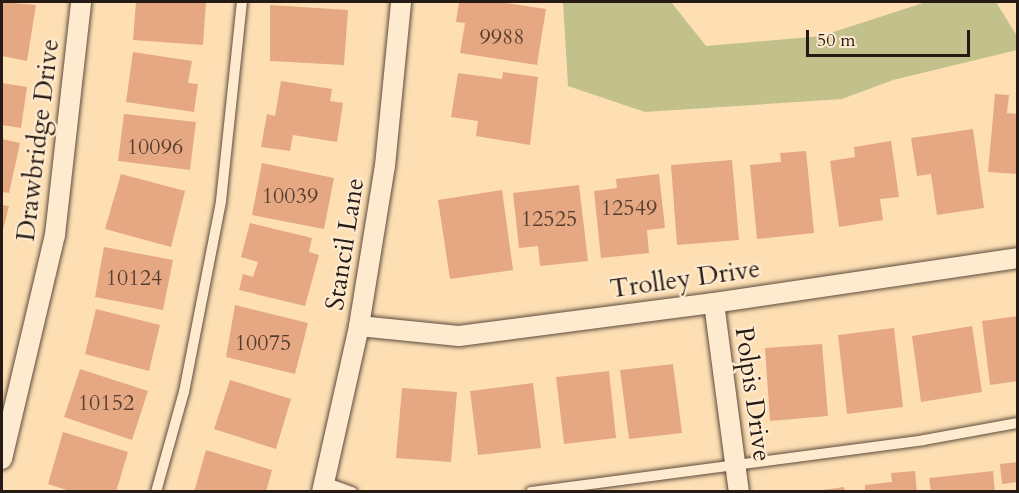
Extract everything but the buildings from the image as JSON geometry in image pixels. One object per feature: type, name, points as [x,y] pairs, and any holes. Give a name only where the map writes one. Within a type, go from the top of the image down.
[{"type":"street","name":"Drawbridge Drive","points":[[2,459],[55,235],[81,2]]},
{"type":"street","name":"Stancil Lane","points":[[323,487],[359,326],[385,166],[401,2]]},
{"type":"street","name":"Trolley Drive","points":[[359,326],[445,337],[714,303],[1017,258]]},
{"type":"street","name":"Polpis Drive","points":[[714,303],[739,492]]},
{"type":"lane","points":[[156,492],[184,392],[221,201],[242,2]]},
{"type":"lane","points":[[531,492],[736,465],[1017,423]]},
{"type":"lane","points":[[323,487],[352,492]]},
{"type":"shaded area","points":[[563,2],[671,2],[706,46],[821,36],[926,2],[996,2],[1017,36],[1017,50],[893,80],[842,99],[645,112],[568,86]]}]
